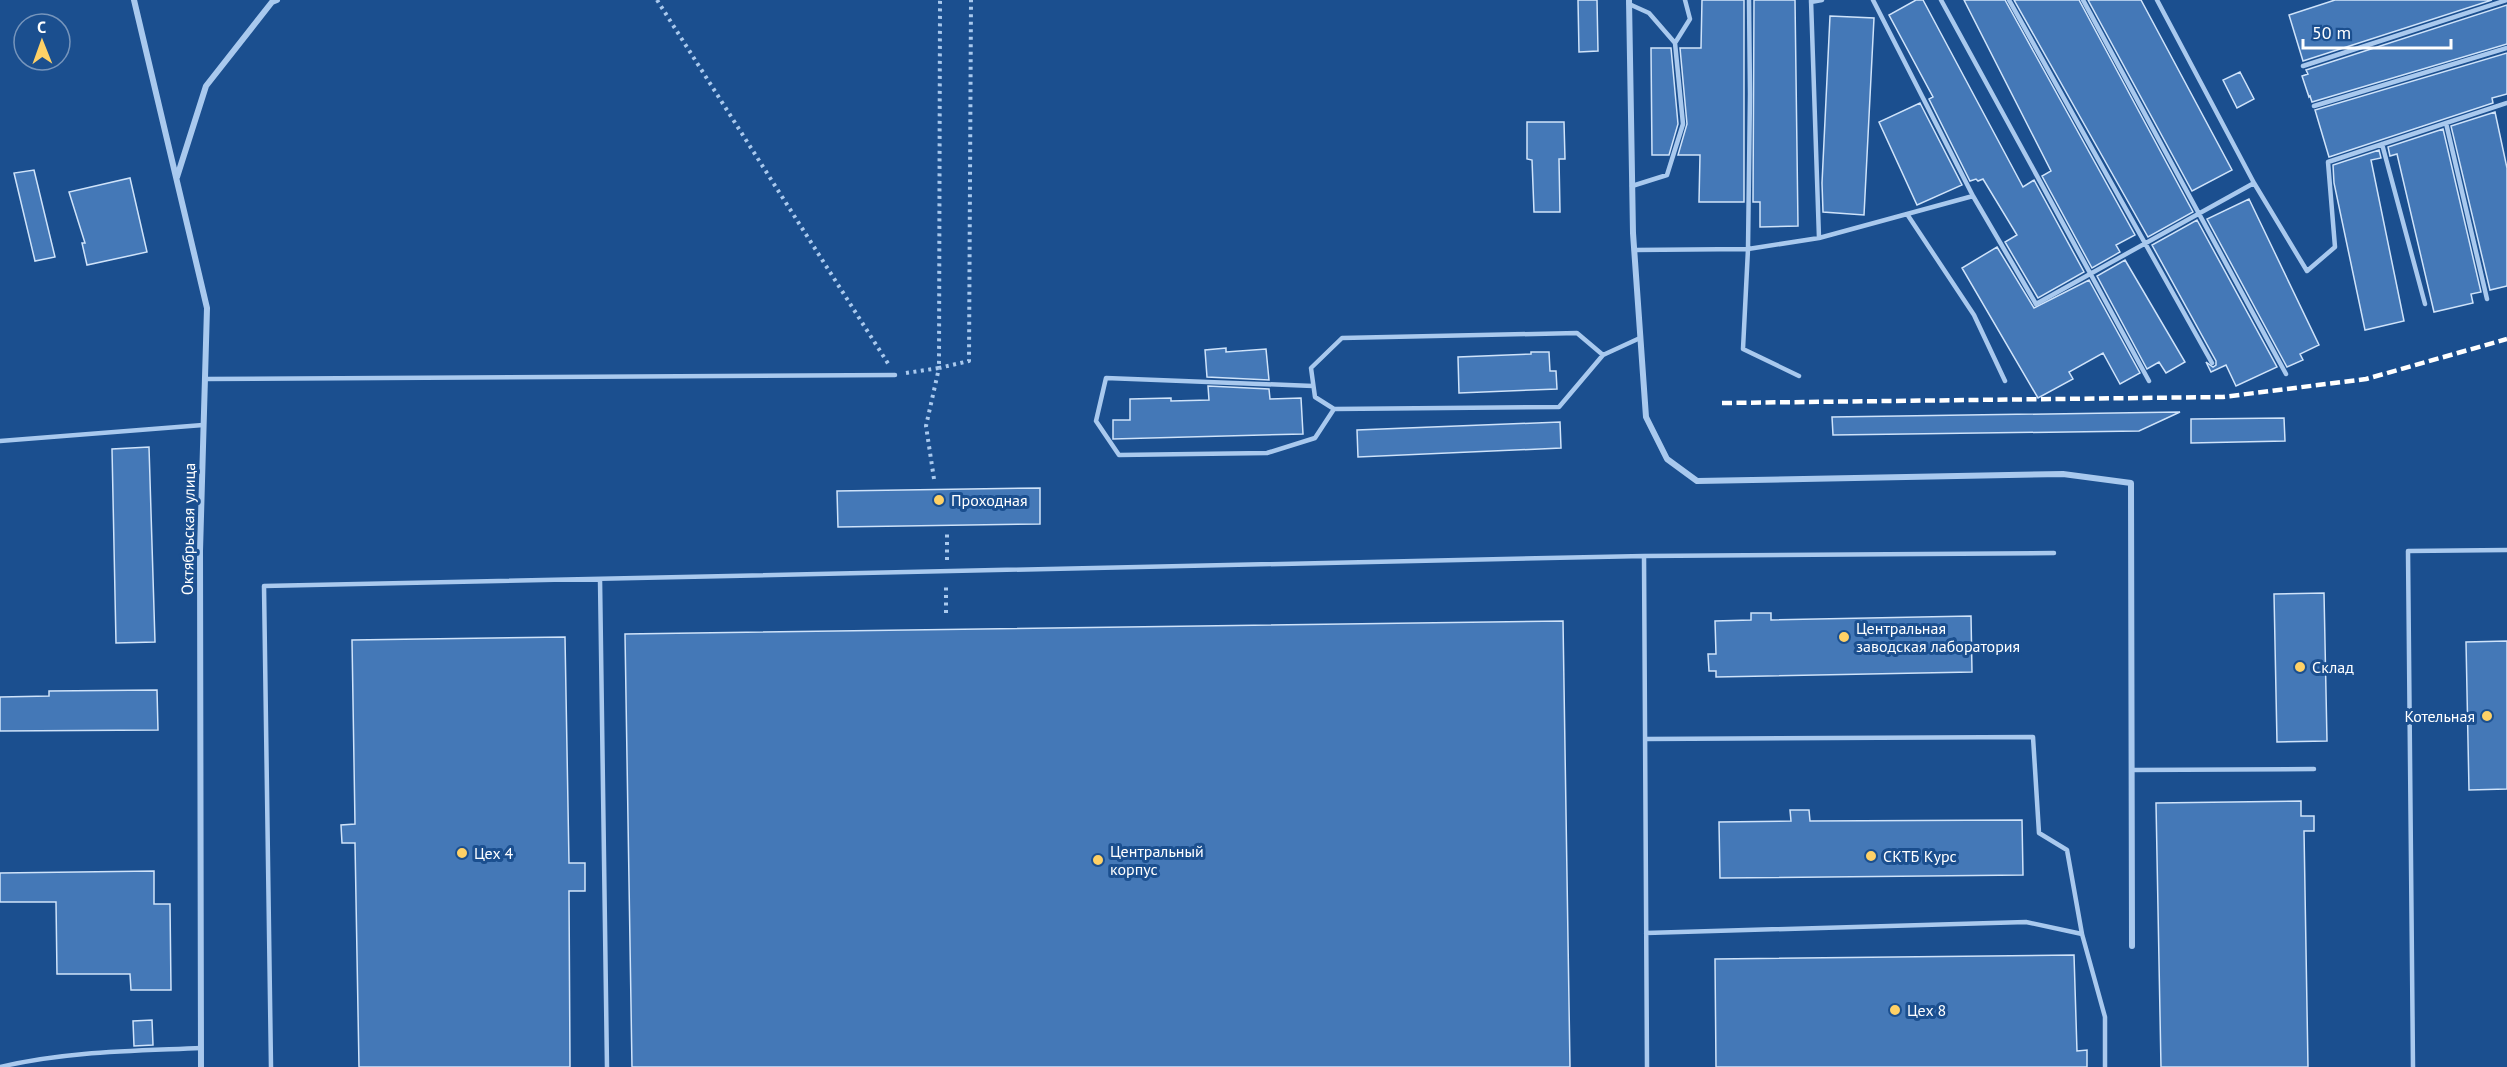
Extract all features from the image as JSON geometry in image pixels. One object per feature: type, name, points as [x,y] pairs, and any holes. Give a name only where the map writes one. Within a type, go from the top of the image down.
[{"type":"street","name":"Октябрьская улица","points":[[134,0],[207,308],[200,552],[201,1067]]},
{"type":"street","points":[[177,178],[206,86],[272,2],[277,0]]},
{"type":"street","points":[[1629,2],[1634,250],[1646,417],[1667,459],[1697,481],[2062,474],[2131,483],[2132,946]]},
{"type":"lane","points":[[1675,43],[1690,19],[1685,0]]},
{"type":"lane","points":[[1749,0],[1748,249],[1743,349],[1799,376]]},
{"type":"lane","points":[[1819,238],[1811,1],[1822,0]]},
{"type":"lane","points":[[1873,0],[1973,196],[2036,304],[2254,183]]},
{"type":"lane","points":[[1941,0],[2149,381]]},
{"type":"lane","points":[[2009,0],[2212,363]]},
{"type":"lane","points":[[2083,0],[2286,374]]},
{"type":"lane","points":[[2157,0],[2254,183],[2307,271],[2335,247],[2328,162],[2507,103]]},
{"type":"lane","points":[[2303,66],[2507,0]]},
{"type":"lane","points":[[1629,2],[1649,13],[1675,43],[1683,124],[1667,175],[1632,186]]},
{"type":"lane","points":[[2314,106],[2507,48]]},
{"type":"lane","points":[[2446,123],[2487,299]]},
{"type":"lane","points":[[2382,144],[2425,304]]},
{"type":"lane","points":[[1634,250],[1748,249],[1819,238],[1973,196]]},
{"type":"lane","points":[[1907,214],[1974,315],[2005,381]]},
{"type":"lane","points":[[1603,355],[1577,333],[1342,338],[1311,368],[1315,397],[1334,409],[1559,407],[1603,355],[1640,338]]},
{"type":"lane","points":[[205,379],[895,375]]},
{"type":"lane","points":[[1313,386],[1106,378],[1096,421],[1119,456],[1267,453],[1315,438],[1334,409]]},
{"type":"lane","points":[[0,441],[204,424]]},
{"type":"lane","points":[[2413,1067],[2408,551],[2507,550]]},
{"type":"lane","points":[[271,1067],[264,586],[1644,556],[2054,553]]},
{"type":"lane","points":[[1644,556],[1647,1067]]},
{"type":"lane","points":[[600,579],[607,1067]]},
{"type":"lane","points":[[1646,739],[2033,736],[2039,833],[2067,850],[2082,934],[2105,1017],[2105,1067]]},
{"type":"lane","points":[[2132,770],[2314,769]]},
{"type":"lane","points":[[1646,933],[2026,922],[2082,934]]},
{"type":"lane","points":[[0,1067],[32,1059],[70,1055],[201,1048]]},
{"type":"path","points":[[657,0],[895,375],[969,361],[971,0]]},
{"type":"path","points":[[934,478],[926,426],[939,368],[940,0]]},
{"type":"building","points":[[1578,0],[1597,0],[1598,51],[1579,52]]},
{"type":"building","points":[[1702,0],[1744,0],[1744,202],[1699,202],[1700,155],[1678,155],[1687,124],[1680,48],[1701,48]]},
{"type":"building","points":[[1754,0],[1795,0],[1798,226],[1760,227],[1760,202],[1753,202]]},
{"type":"building","points":[[1916,0],[1923,0],[2023,187],[2034,180],[2084,272],[2038,298],[2005,242],[2017,235],[1983,179],[1970,181],[1929,99],[1933,97],[1889,15]]},
{"type":"building","points":[[1964,0],[2005,0],[2135,235],[2116,245],[2120,252],[2092,268],[2042,176],[2051,171]]},
{"type":"building","points":[[2014,0],[2079,0],[2193,212],[2148,237]]},
{"type":"building","points":[[2088,0],[2141,0],[2232,170],[2192,191]]},
{"type":"building","points":[[2335,0],[2492,0],[2303,61],[2289,15]]},
{"type":"building","points":[[2507,5],[2507,44],[2312,102],[2309,97],[2302,76],[2308,74],[2306,70]]},
{"type":"building","points":[[1830,16],[1874,18],[1864,215],[1823,212],[1822,183]]},
{"type":"building","points":[[1651,48],[1671,48],[1678,124],[1669,155],[1652,155]]},
{"type":"building","points":[[2507,53],[2507,94],[2492,98],[2493,103],[2329,157],[2315,110]]},
{"type":"building","points":[[2240,72],[2254,99],[2237,108],[2223,80]]},
{"type":"building","points":[[1920,103],[1962,185],[1917,205],[1879,122]]},
{"type":"building","points":[[2495,112],[2507,168],[2507,286],[2490,290],[2451,126]]},
{"type":"building","points":[[1527,122],[1564,122],[1565,159],[1559,159],[1560,212],[1534,212],[1532,160],[1527,159]]},
{"type":"building","points":[[2443,129],[2481,292],[2471,294],[2473,303],[2434,312],[2397,154],[2390,156],[2388,147]]},
{"type":"building","points":[[2379,150],[2381,158],[2371,160],[2404,321],[2365,330],[2334,183],[2333,165]]},
{"type":"building","points":[[34,170],[55,257],[35,261],[14,173]]},
{"type":"building","points":[[130,178],[147,252],[87,265],[82,243],[85,243],[69,192]]},
{"type":"building","points":[[2249,199],[2319,345],[2300,354],[2303,360],[2287,367],[2207,219]]},
{"type":"building","points":[[2197,220],[2277,367],[2236,386],[2226,365],[2211,372],[2206,362],[2213,367],[2216,361],[2152,245]]},
{"type":"building","points":[[1997,247],[2034,308],[2089,280],[2140,373],[2120,384],[2103,353],[2069,372],[2073,379],[2038,398],[1962,268]]},
{"type":"building","points":[[2125,260],[2185,362],[2166,373],[2159,362],[2147,369],[2097,276]]},
{"type":"building","points":[[1226,348],[1226,352],[1266,349],[1269,380],[1207,377],[1205,350]]},
{"type":"building","points":[[1531,352],[1549,352],[1550,371],[1556,371],[1557,389],[1459,393],[1458,357],[1531,354]]},
{"type":"building","points":[[1208,386],[1269,389],[1270,399],[1301,398],[1303,434],[1113,439],[1113,420],[1130,420],[1130,399],[1209,400]]},
{"type":"building","points":[[2180,412],[2139,431],[1833,435],[1832,417]]},
{"type":"building","points":[[2284,418],[2285,441],[2191,443],[2191,419]]},
{"type":"building","points":[[1560,422],[1561,448],[1358,457],[1357,430]]},
{"type":"building","points":[[149,447],[155,642],[116,643],[112,449]]},
{"type":"building","name":"Проходная","points":[[1040,488],[1040,524],[838,527],[837,491]]},
{"type":"building","name":"Склад","points":[[2324,593],[2327,741],[2277,742],[2274,594]]},
{"type":"building","name":"Центральная заводская лаборатория","points":[[1751,613],[1771,613],[1771,620],[1971,616],[1972,672],[1716,677],[1716,671],[1709,671],[1708,654],[1716,654],[1715,621],[1751,620]]},
{"type":"building","name":"Центральный корпус","points":[[1563,621],[1570,1067],[632,1067],[625,634]]},
{"type":"building","name":"Цех 4","points":[[565,637],[569,863],[585,863],[585,891],[569,891],[570,1067],[359,1067],[355,843],[342,843],[341,825],[355,824],[352,640]]},
{"type":"building","name":"Котельная","points":[[2507,641],[2507,789],[2469,790],[2466,642]]},
{"type":"building","points":[[157,690],[158,730],[0,731],[0,697],[49,696],[49,691]]},
{"type":"building","points":[[2301,801],[2301,816],[2314,816],[2314,831],[2304,831],[2308,1067],[2161,1067],[2156,803]]},
{"type":"building","name":"СКТБ Курс","points":[[1790,810],[1809,810],[1810,821],[2022,820],[2023,875],[1720,878],[1719,822],[1791,821]]},
{"type":"building","points":[[154,871],[154,904],[170,904],[171,990],[131,990],[130,974],[57,974],[56,902],[0,902],[0,873]]},
{"type":"building","name":"Цех 8","points":[[2074,955],[2077,1051],[2087,1050],[2087,1067],[1716,1067],[1715,959]]},
{"type":"building","points":[[152,1020],[153,1045],[134,1046],[133,1021]]},
{"type":"railway","points":[[1722,403],[2223,397],[2366,379],[2507,339]]},
{"type":"place","name":"Проходная","points":[[939,500]]},
{"type":"place","name":"Центральная заводская лаборатория","points":[[1844,637]]},
{"type":"place","name":"Склад","points":[[2300,667]]},
{"type":"place","name":"Котельная","points":[[2487,716]]},
{"type":"place","name":"Цех 4","points":[[462,853]]},
{"type":"place","name":"СКТБ Курс","points":[[1871,856]]},
{"type":"place","name":"Центральный корпус","points":[[1098,860]]},
{"type":"place","name":"Цех 8","points":[[1895,1010]]}]
